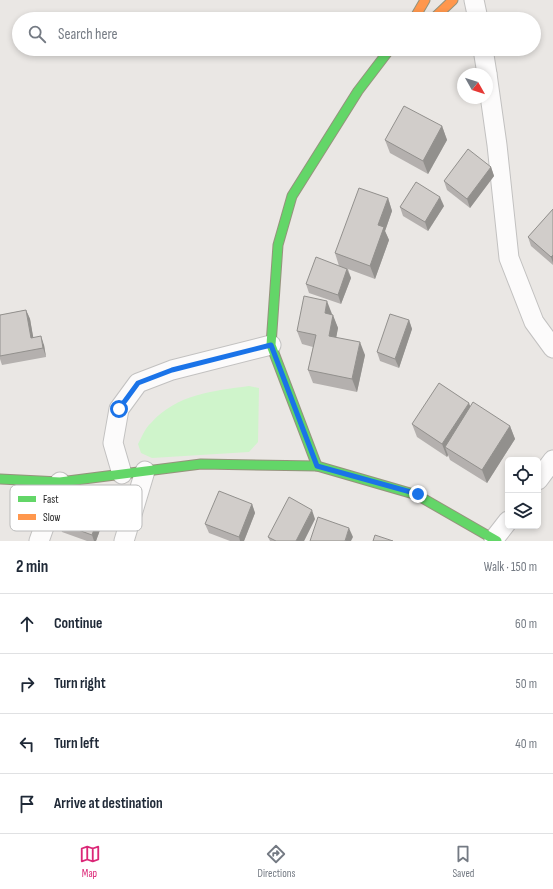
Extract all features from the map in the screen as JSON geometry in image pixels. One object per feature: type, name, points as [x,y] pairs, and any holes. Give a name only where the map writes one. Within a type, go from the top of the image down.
[{"type":"street","points":[[418,12],[426,0]]},
{"type":"street","points":[[440,12],[453,0]]},
{"type":"street","points":[[474,0],[477,12]]},
{"type":"street","points":[[317,466],[271,345],[278,245],[292,196],[358,91],[385,56]]},
{"type":"street","points":[[358,91],[395,56]]},
{"type":"street","points":[[485,56],[486,68]]},
{"type":"street","points":[[491,104],[509,258],[534,322],[553,348]]},
{"type":"street","points":[[122,474],[113,443],[119,409],[138,383],[172,370],[271,345]]},
{"type":"street","points":[[541,476],[553,460]]},
{"type":"street","points":[[0,479],[60,482],[201,464],[317,466],[418,494],[496,540],[505,526]]},
{"type":"street","points":[[141,485],[145,471]]},
{"type":"street","points":[[39,541],[43,531]]},
{"type":"street","points":[[124,541],[127,531]]},
{"type":"green space","points":[[249,386],[259,388],[258,442],[249,452],[152,458],[141,453],[138,444],[147,427],[161,413],[172,406],[184,400],[209,392]]},
{"type":"building","points":[[404,106],[442,126],[423,161],[385,140]]},
{"type":"building","points":[[468,149],[491,167],[467,199],[444,181]]},
{"type":"building","points":[[416,182],[440,197],[425,222],[400,207]]},
{"type":"building","points":[[359,188],[388,198],[378,225],[384,227],[370,266],[335,253]]},
{"type":"building","points":[[553,209],[553,255],[551,257],[528,237]]},
{"type":"building","points":[[316,257],[347,269],[338,295],[306,284]]},
{"type":"building","points":[[304,296],[327,301],[325,313],[333,315],[329,336],[360,342],[352,379],[308,370],[316,335],[297,331]]},
{"type":"building","points":[[26,310],[31,338],[41,336],[43,348],[0,356],[0,315]]},
{"type":"building","points":[[390,314],[409,320],[395,359],[377,352]]},
{"type":"building","points":[[439,383],[469,403],[442,444],[412,424]]},
{"type":"building","points":[[473,402],[510,426],[482,470],[445,447]]},
{"type":"building","points":[[219,491],[252,504],[239,537],[205,524]]},
{"type":"building","points":[[289,497],[312,510],[296,541],[276,541],[268,537]]},
{"type":"building","points":[[318,517],[349,528],[345,541],[310,541]]},
{"type":"building","points":[[81,531],[93,531],[92,535]]},
{"type":"building","points":[[375,535],[393,541],[373,541]]},
{"type":"traffic: fast","points":[[317,466],[271,345],[278,245],[292,196],[358,91],[385,56]]},
{"type":"traffic: fast","points":[[0,479],[60,482],[201,464],[317,466],[417,495],[497,541]]},
{"type":"traffic: slow","points":[[418,12],[425,0]]},
{"type":"traffic: slow","points":[[440,12],[453,0]]},
{"type":"route","points":[[119,409],[138,383],[172,370],[271,345],[290,400],[317,466],[418,494]]}]
